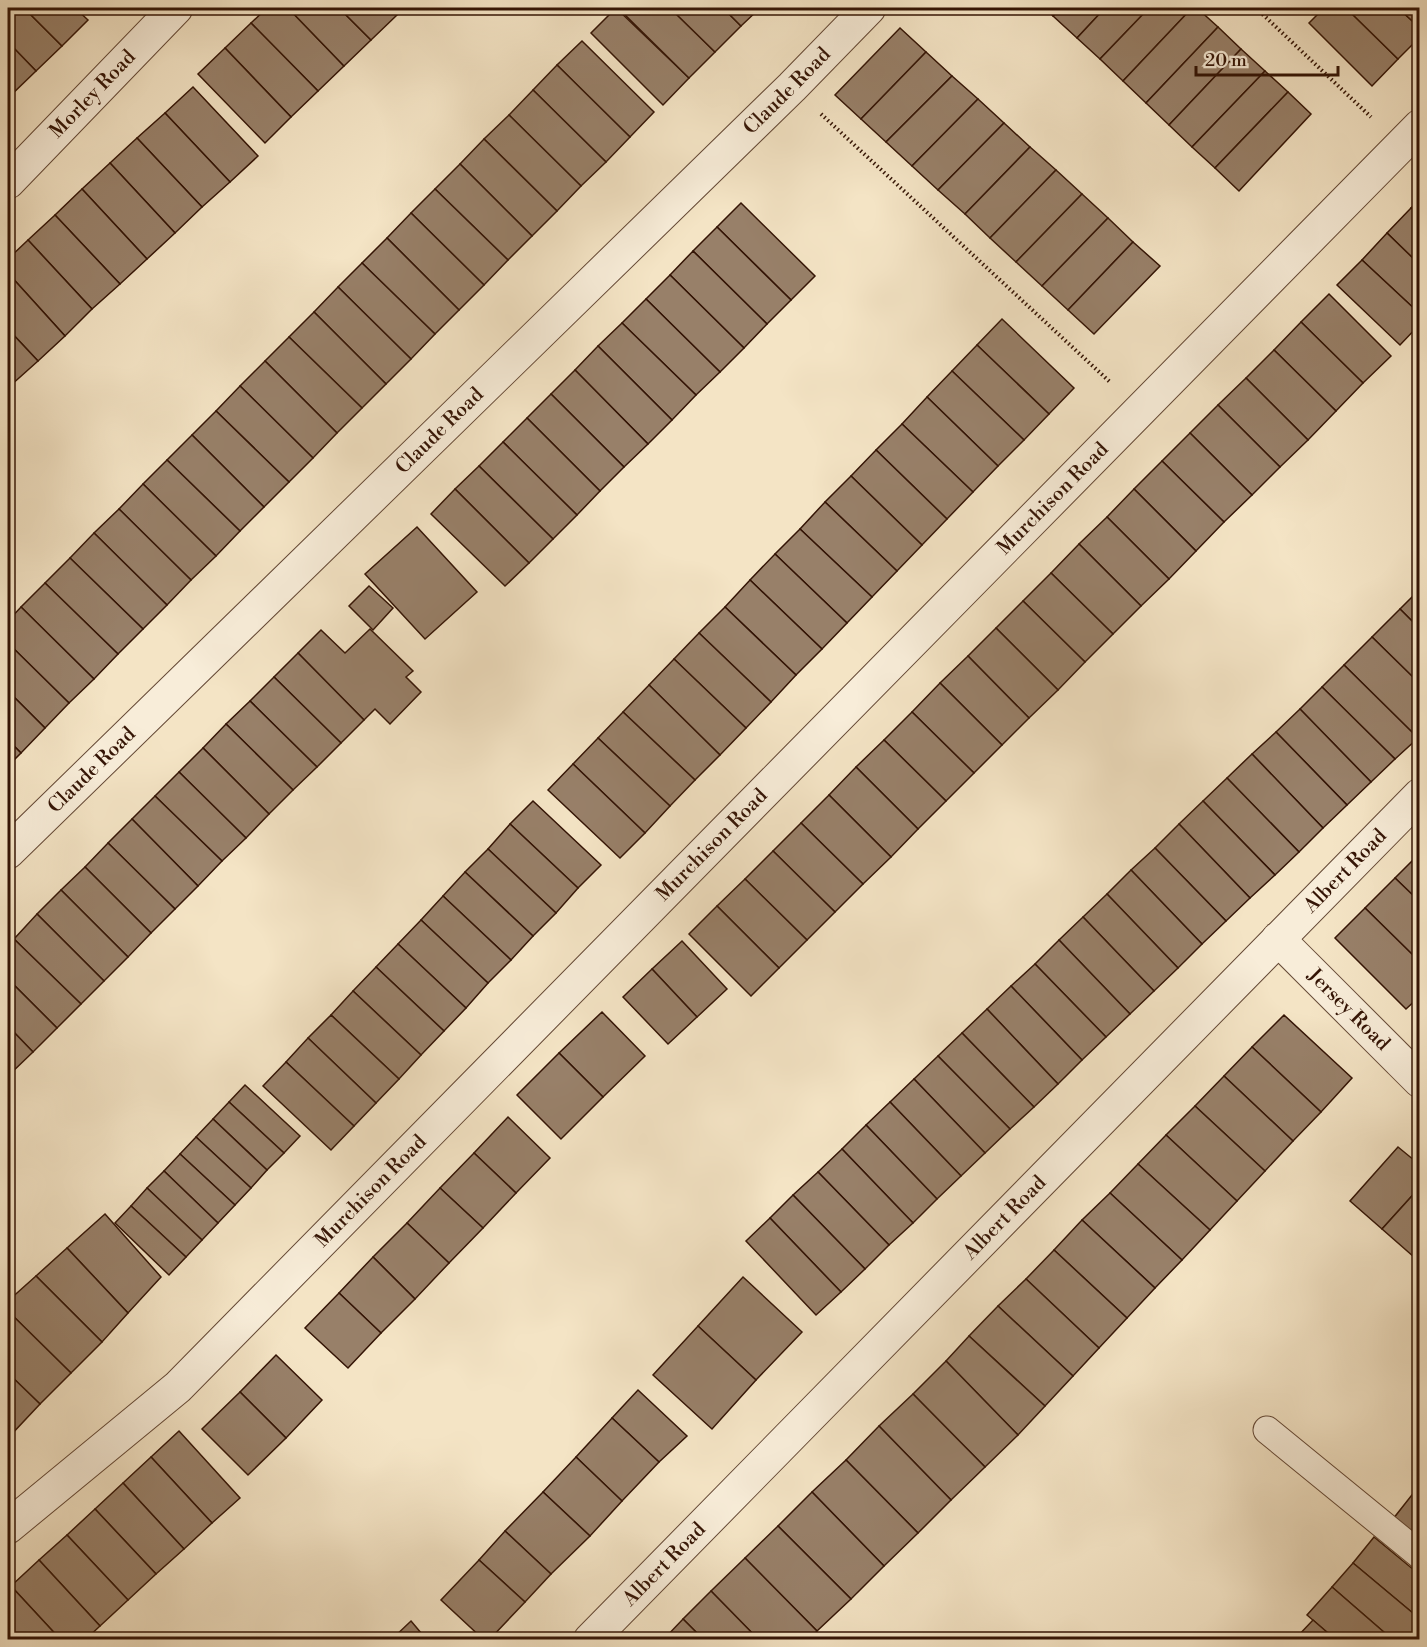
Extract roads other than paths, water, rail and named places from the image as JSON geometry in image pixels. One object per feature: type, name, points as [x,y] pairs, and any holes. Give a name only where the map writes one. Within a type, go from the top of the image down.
[{"type":"street","name":"Morley Road","points":[[8,182],[176,8]]},
{"type":"street","name":"Claude Road","points":[[8,852],[792,87],[869,8]]},
{"type":"street","name":"Murchison Road","points":[[8,1527],[178,1387],[1410,135]]},
{"type":"street","name":"Albert Road","points":[[590,1640],[1419,795]]},
{"type":"street","name":"Jersey Road","points":[[1278,939],[1419,1081]]},
{"type":"lane","points":[[1268,1430],[1419,1555]]}]
